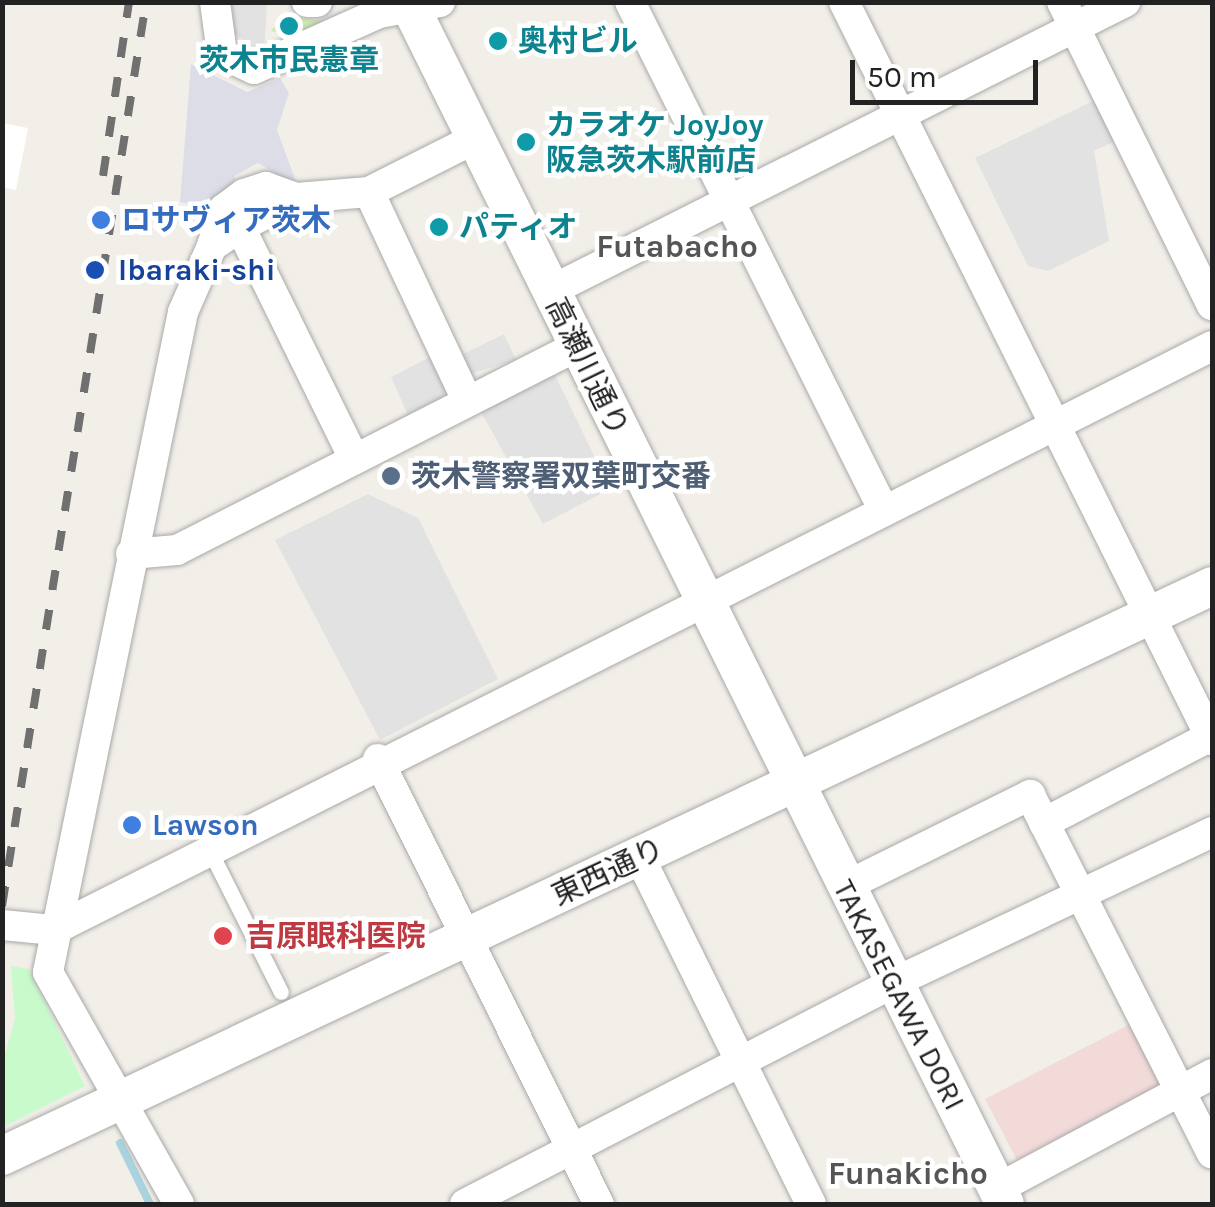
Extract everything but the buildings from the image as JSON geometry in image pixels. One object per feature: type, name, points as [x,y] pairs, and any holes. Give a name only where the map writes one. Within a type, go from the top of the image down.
[{"type":"street","points":[[216,2],[222,54],[254,69],[420,3]]},
{"type":"street","points":[[307,2],[317,2]]},
{"type":"street","points":[[630,2],[732,199],[884,511]]},
{"type":"street","points":[[844,2],[1212,738],[1044,823]]},
{"type":"street","points":[[550,291],[900,115],[1068,15],[1125,2]]},
{"type":"street","name":"高瀬川通り","points":[[420,3],[474,139],[793,785]]},
{"type":"street","points":[[1068,15],[1212,305]]},
{"type":"street","points":[[212,246],[297,198],[369,192],[474,139]]},
{"type":"street","points":[[179,1204],[48,972],[53,930],[67,900],[131,554],[183,312],[224,209],[244,194],[266,187],[297,198]]},
{"type":"street","points":[[369,192],[468,400]]},
{"type":"street","points":[[240,227],[354,459]]},
{"type":"street","points":[[131,554],[177,550],[577,346]]},
{"type":"street","points":[[2,925],[53,930],[208,845],[378,759],[1212,346]]},
{"type":"street","name":"東西通り","points":[[2,1156],[1212,586]]},
{"type":"street","points":[[378,759],[464,939],[599,1204]]},
{"type":"street","name":"TAKASEGAWA DORI","points":[[793,785],[1001,1196]]},
{"type":"street","points":[[844,886],[1030,794],[1212,1153]]},
{"type":"street","points":[[464,1204],[893,983],[1212,832]]},
{"type":"street","points":[[640,858],[811,1204]]},
{"type":"street","points":[[1001,1196],[1212,1074]]},
{"type":"lane","points":[[208,845],[281,992]]},
{"type":"shaded area","points":[[231,3],[267,3],[264,54],[233,33]]},
{"type":"shaded area","points":[[191,64],[247,92],[280,78],[289,93],[277,130],[298,187],[258,163],[234,176],[237,184],[209,208],[180,202]]},
{"type":"shaded area","points":[[1095,100],[1115,141],[1094,151],[1109,241],[1048,271],[1028,266],[975,158]]},
{"type":"shaded area","points":[[504,334],[516,360],[467,375],[459,356]]},
{"type":"shaded area","points":[[434,355],[448,384],[442,398],[408,415],[391,377]]},
{"type":"shaded area","points":[[554,373],[610,489],[543,524],[480,410]]},
{"type":"shaded area","points":[[368,494],[418,518],[498,679],[380,740],[275,540]]},
{"type":"shaded area","points":[[1138,1020],[1169,1081],[1017,1160],[985,1099]]},
{"type":"green space","points":[[289,11],[324,21],[295,36],[271,31]]},
{"type":"green space","points":[[11,966],[29,969],[85,1086],[3,1127],[3,1061],[15,1019]]},
{"type":"pier","points":[[2,123],[28,128],[16,190],[3,187]]},
{"type":"waterway","points":[[120,1143],[150,1204]]},
{"type":"railway","points":[[103,176],[129,2]]},
{"type":"railway","points":[[2,906],[146,2]]},
{"type":"place","name":"茨木市民憲章","points":[[289,26]]},
{"type":"place","name":"奥村ビル","points":[[498,41]]},
{"type":"place","name":"カラオケ JoyJoy 阪急茨木駅前店","points":[[526,142]]},
{"type":"place","name":"ロサヴィア茨木","points":[[101,220]]},
{"type":"place","name":"パティオ","points":[[439,227]]},
{"type":"place","name":"Ibaraki-shi","points":[[95,270]]},
{"type":"place","name":"茨木警察署双葉町交番","points":[[391,476]]},
{"type":"place","name":"Lawson","points":[[132,825]]},
{"type":"place","name":"吉原眼科医院","points":[[223,936]]},
{"type":"district","name":"Futabacho","points":[[677,247]]},
{"type":"district","name":"Funakicho","points":[[908,1174]]}]
